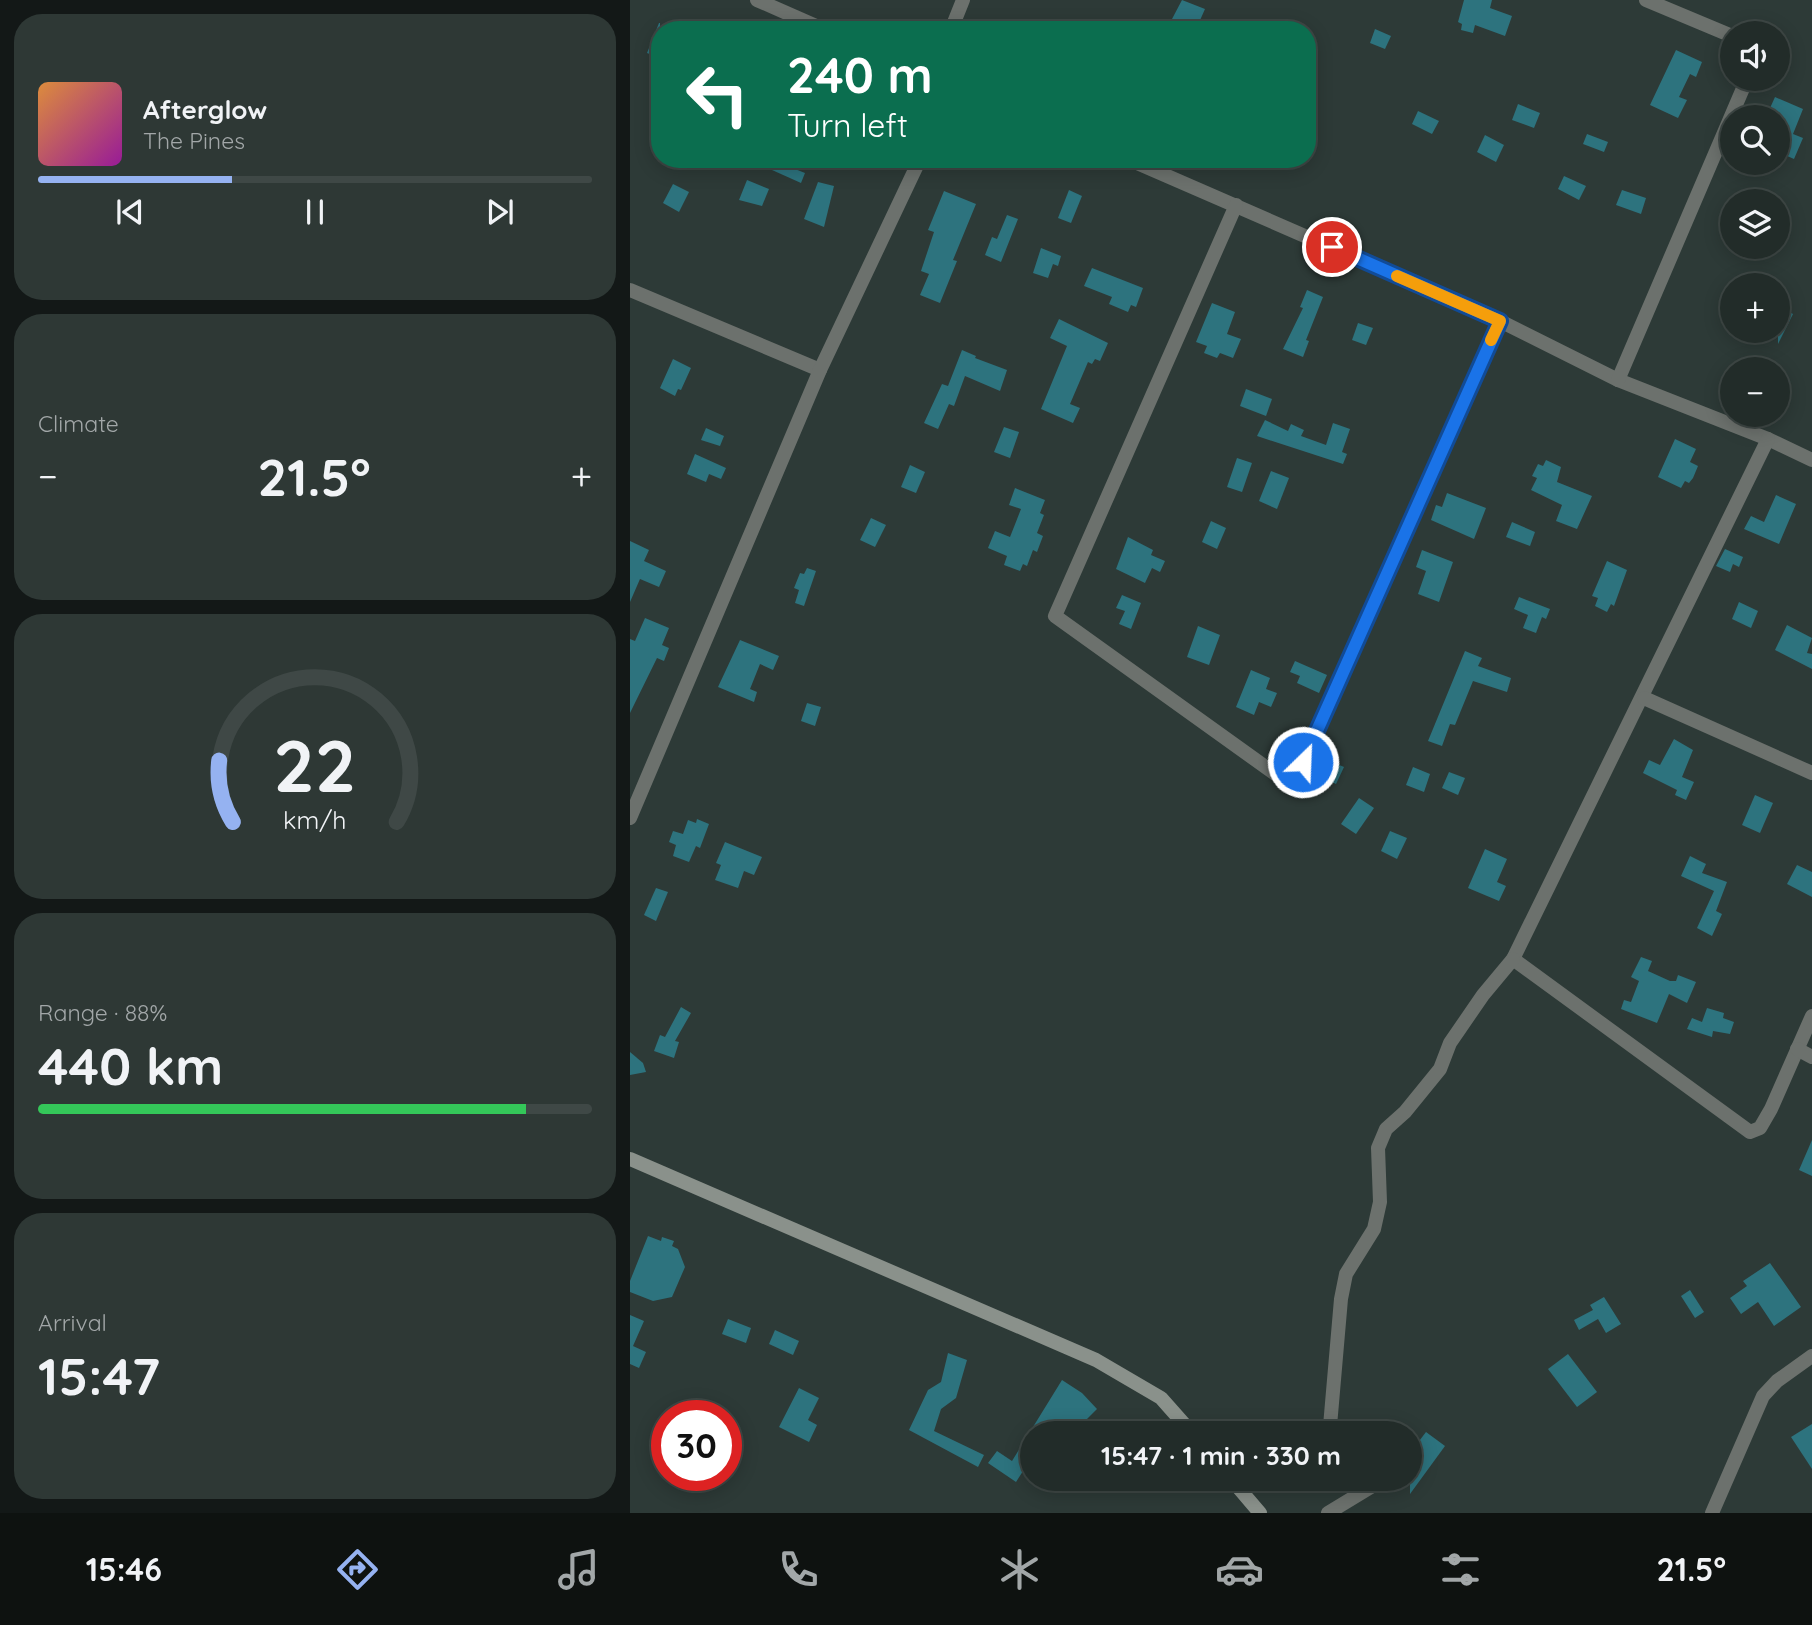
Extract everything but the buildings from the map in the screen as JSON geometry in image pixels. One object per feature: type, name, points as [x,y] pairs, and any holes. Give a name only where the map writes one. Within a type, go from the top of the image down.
[{"type":"street","points":[[757,0],[805,21]]},
{"type":"street","points":[[955,21],[963,0]]},
{"type":"street","points":[[1646,0],[1720,31]]},
{"type":"street","points":[[1618,380],[1742,91]]},
{"type":"street","points":[[630,818],[820,370],[916,168]]},
{"type":"street","points":[[1149,168],[1500,321],[1618,380],[1768,439],[1812,460]]},
{"type":"street","points":[[1236,205],[1055,616],[1292,786],[1500,321]]},
{"type":"street","points":[[630,290],[820,370]]},
{"type":"street","points":[[1330,1421],[1340,1299],[1346,1274],[1374,1229],[1380,1202],[1378,1148],[1387,1129],[1405,1112],[1440,1069],[1450,1044],[1483,995],[1513,959],[1644,698],[1768,439]]},
{"type":"street","points":[[1644,698],[1812,773]]},
{"type":"street","points":[[1513,959],[1750,1132],[1760,1128],[1771,1109],[1812,1016]]},
{"type":"street","points":[[1797,1049],[1812,1057]]},
{"type":"street","points":[[632,1165],[1096,1360],[1161,1398],[1181,1421]]},
{"type":"street","points":[[1712,1513],[1763,1396],[1777,1381],[1812,1356]]},
{"type":"street","points":[[1241,1491],[1260,1513]]},
{"type":"street","points":[[1328,1513],[1360,1491]]},
{"type":"slow traffic","points":[[1397,276],[1500,321],[1491,340]]},
{"type":"route","points":[[1303,762],[1500,321],[1332,247]]}]
